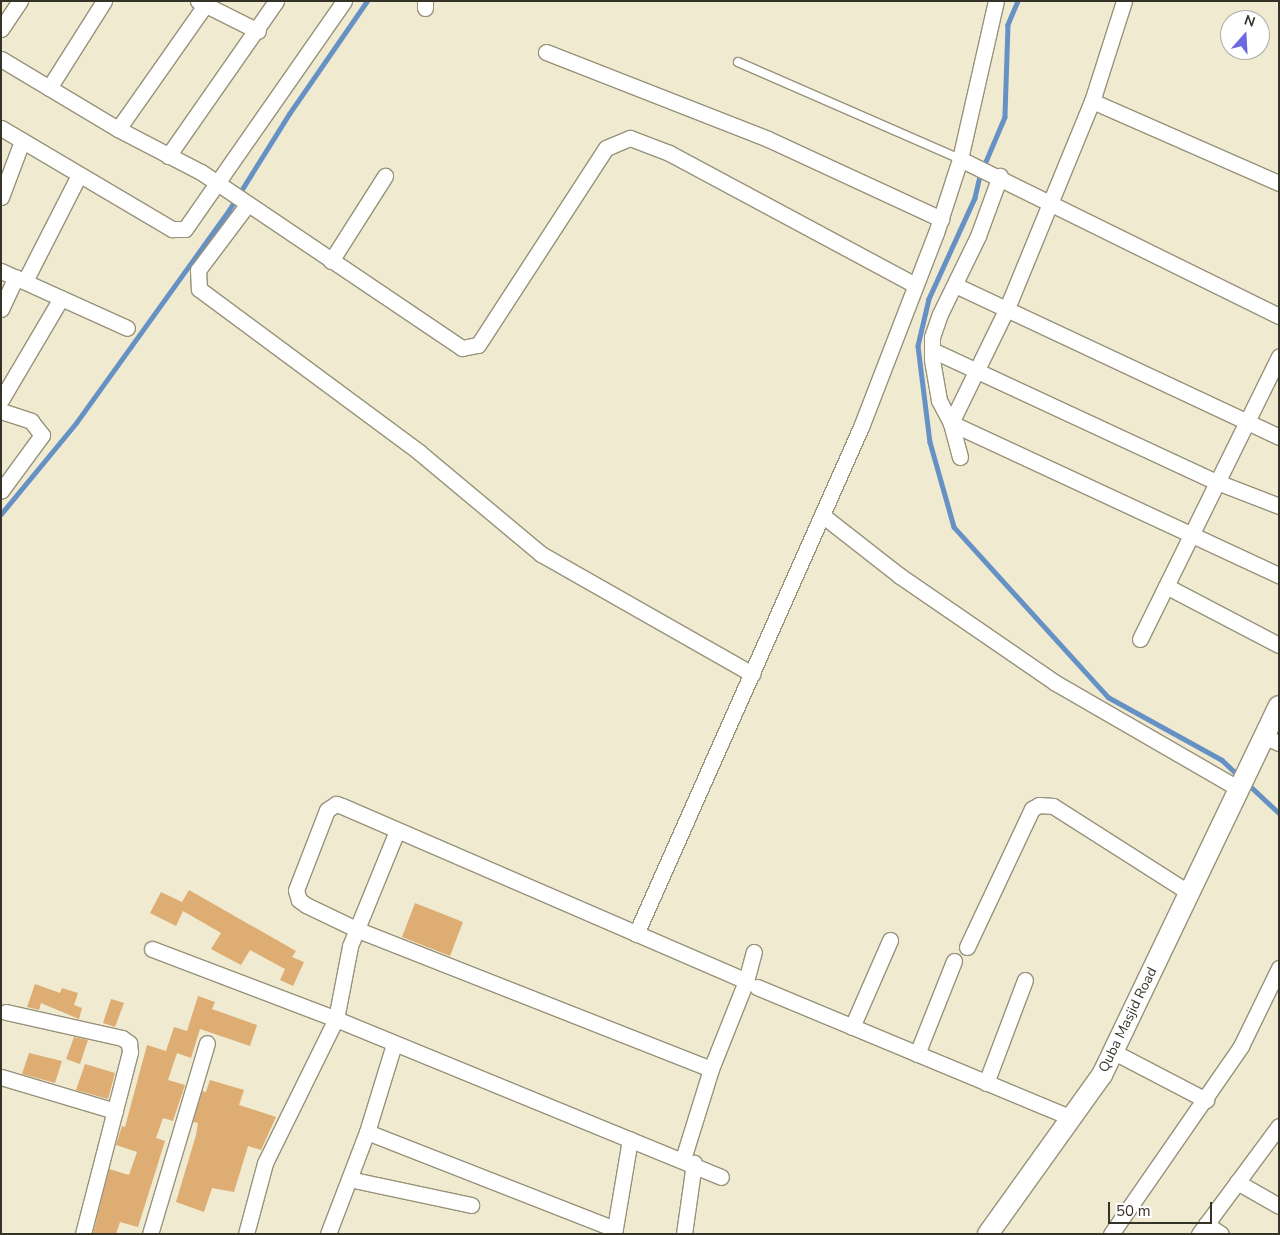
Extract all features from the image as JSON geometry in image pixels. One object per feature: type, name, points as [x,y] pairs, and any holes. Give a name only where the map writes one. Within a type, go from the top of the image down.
[{"type":"street","points":[[1,29],[20,1]]},
{"type":"street","points":[[49,88],[104,1]]},
{"type":"street","points":[[168,156],[258,31],[276,1]]},
{"type":"street","points":[[1,128],[177,230],[187,226],[221,188],[344,1]]},
{"type":"street","points":[[636,934],[862,427],[941,219],[960,159],[996,1]]},
{"type":"street","points":[[951,423],[1007,308],[1092,101],[1124,1]]},
{"type":"street","points":[[118,130],[202,3],[258,31]]},
{"type":"street","points":[[546,52],[768,139],[941,219]]},
{"type":"street","points":[[1,59],[118,130],[168,156],[221,188],[456,346],[474,347],[606,148],[630,138],[669,153],[915,285]]},
{"type":"street","points":[[1092,101],[1279,183]]},
{"type":"street","points":[[1,197],[22,140]]},
{"type":"street","points":[[960,159],[988,170],[1050,203],[1279,316]]},
{"type":"street","points":[[960,457],[951,423],[939,400],[932,350],[940,314],[978,236],[988,170]]},
{"type":"street","points":[[1,309],[79,174]]},
{"type":"street","points":[[331,261],[385,176]]},
{"type":"street","points":[[245,204],[198,270],[199,289],[418,452],[541,554],[752,674]]},
{"type":"street","points":[[1,271],[127,328]]},
{"type":"street","points":[[955,284],[1279,437]]},
{"type":"street","points":[[1,400],[61,298]]},
{"type":"street","points":[[932,350],[1217,482],[1279,506]]},
{"type":"street","points":[[1140,639],[1279,356]]},
{"type":"street","points":[[1,412],[31,421],[42,434],[3,487]]},
{"type":"street","points":[[951,423],[1279,575]]},
{"type":"street","points":[[822,515],[900,576],[1054,682],[1239,789]]},
{"type":"street","points":[[1166,586],[1279,645]]},
{"type":"street","name":"Quba Masjid Road","points":[[991,1233],[1102,1075],[1239,789],[1266,744],[1279,706]]},
{"type":"street","points":[[711,1069],[356,928],[306,904],[296,895],[327,810],[336,804],[342,806],[751,984],[1071,1118]]},
{"type":"street","points":[[967,947],[1032,809],[1039,805],[1053,806],[1188,892]]},
{"type":"street","points":[[246,1234],[265,1162],[336,1020],[356,928],[397,831]]},
{"type":"street","points":[[852,1027],[890,940]]},
{"type":"street","points":[[152,949],[336,1020],[688,1161],[721,1177]]},
{"type":"street","points":[[684,1234],[688,1161],[711,1069],[751,984],[754,952]]},
{"type":"street","points":[[917,1054],[954,961]]},
{"type":"street","points":[[1111,1234],[1206,1100],[1240,1046],[1279,968]]},
{"type":"street","points":[[986,1083],[1025,980]]},
{"type":"street","points":[[6,1012],[122,1038],[129,1043],[115,1110],[83,1234]]},
{"type":"street","points":[[150,1234],[207,1043]]},
{"type":"street","points":[[328,1234],[367,1132],[394,1044]]},
{"type":"street","points":[[1114,1052],[1206,1100]]},
{"type":"street","points":[[1,1077],[115,1110]]},
{"type":"street","points":[[367,1132],[615,1231],[630,1139]]},
{"type":"street","points":[[1221,1234],[1202,1229],[1276,1134]]},
{"type":"street","points":[[349,1179],[471,1205]]},
{"type":"street","points":[[1237,1182],[1279,1206]]},
{"type":"lane","points":[[738,62],[960,159]]},
{"type":"building","points":[[189,890],[296,951],[292,957],[304,962],[293,986],[280,980],[285,969],[250,950],[241,965],[211,949],[221,933],[183,911],[176,926],[150,913],[161,892],[182,902]]},
{"type":"building","points":[[415,903],[463,922],[450,956],[402,937]]},
{"type":"building","points":[[35,984],[60,993],[62,988],[78,993],[74,1005],[82,1008],[79,1019],[41,1003],[39,1010],[27,1007]]},
{"type":"building","points":[[198,996],[215,1002],[212,1009],[257,1025],[250,1046],[200,1029],[191,1058],[177,1053],[168,1080],[185,1085],[173,1121],[163,1118],[156,1138],[165,1141],[138,1227],[120,1222],[116,1234],[93,1234],[109,1169],[129,1175],[137,1152],[116,1145],[122,1126],[125,1127],[147,1045],[166,1051],[174,1027],[187,1031]]},
{"type":"building","points":[[111,999],[124,1003],[115,1027],[103,1023]]},
{"type":"building","points":[[74,1037],[88,1040],[80,1064],[66,1059]]},
{"type":"building","points":[[29,1053],[62,1061],[55,1083],[22,1074]]},
{"type":"building","points":[[85,1064],[115,1073],[108,1099],[76,1090]]},
{"type":"building","points":[[210,1080],[244,1090],[239,1105],[276,1117],[261,1150],[248,1146],[234,1192],[212,1188],[204,1212],[176,1202],[196,1135],[198,1123],[193,1122],[202,1091],[206,1092]]},
{"type":"waterway","points":[[1,514],[76,423],[229,210],[289,114],[367,1]]},
{"type":"waterway","points":[[1018,1],[1008,25],[1005,117],[980,176],[975,198],[929,299],[918,346],[930,442],[954,527],[1108,697],[1222,760],[1240,777]]},
{"type":"waterway","points":[[1248,784],[1279,813]]}]
